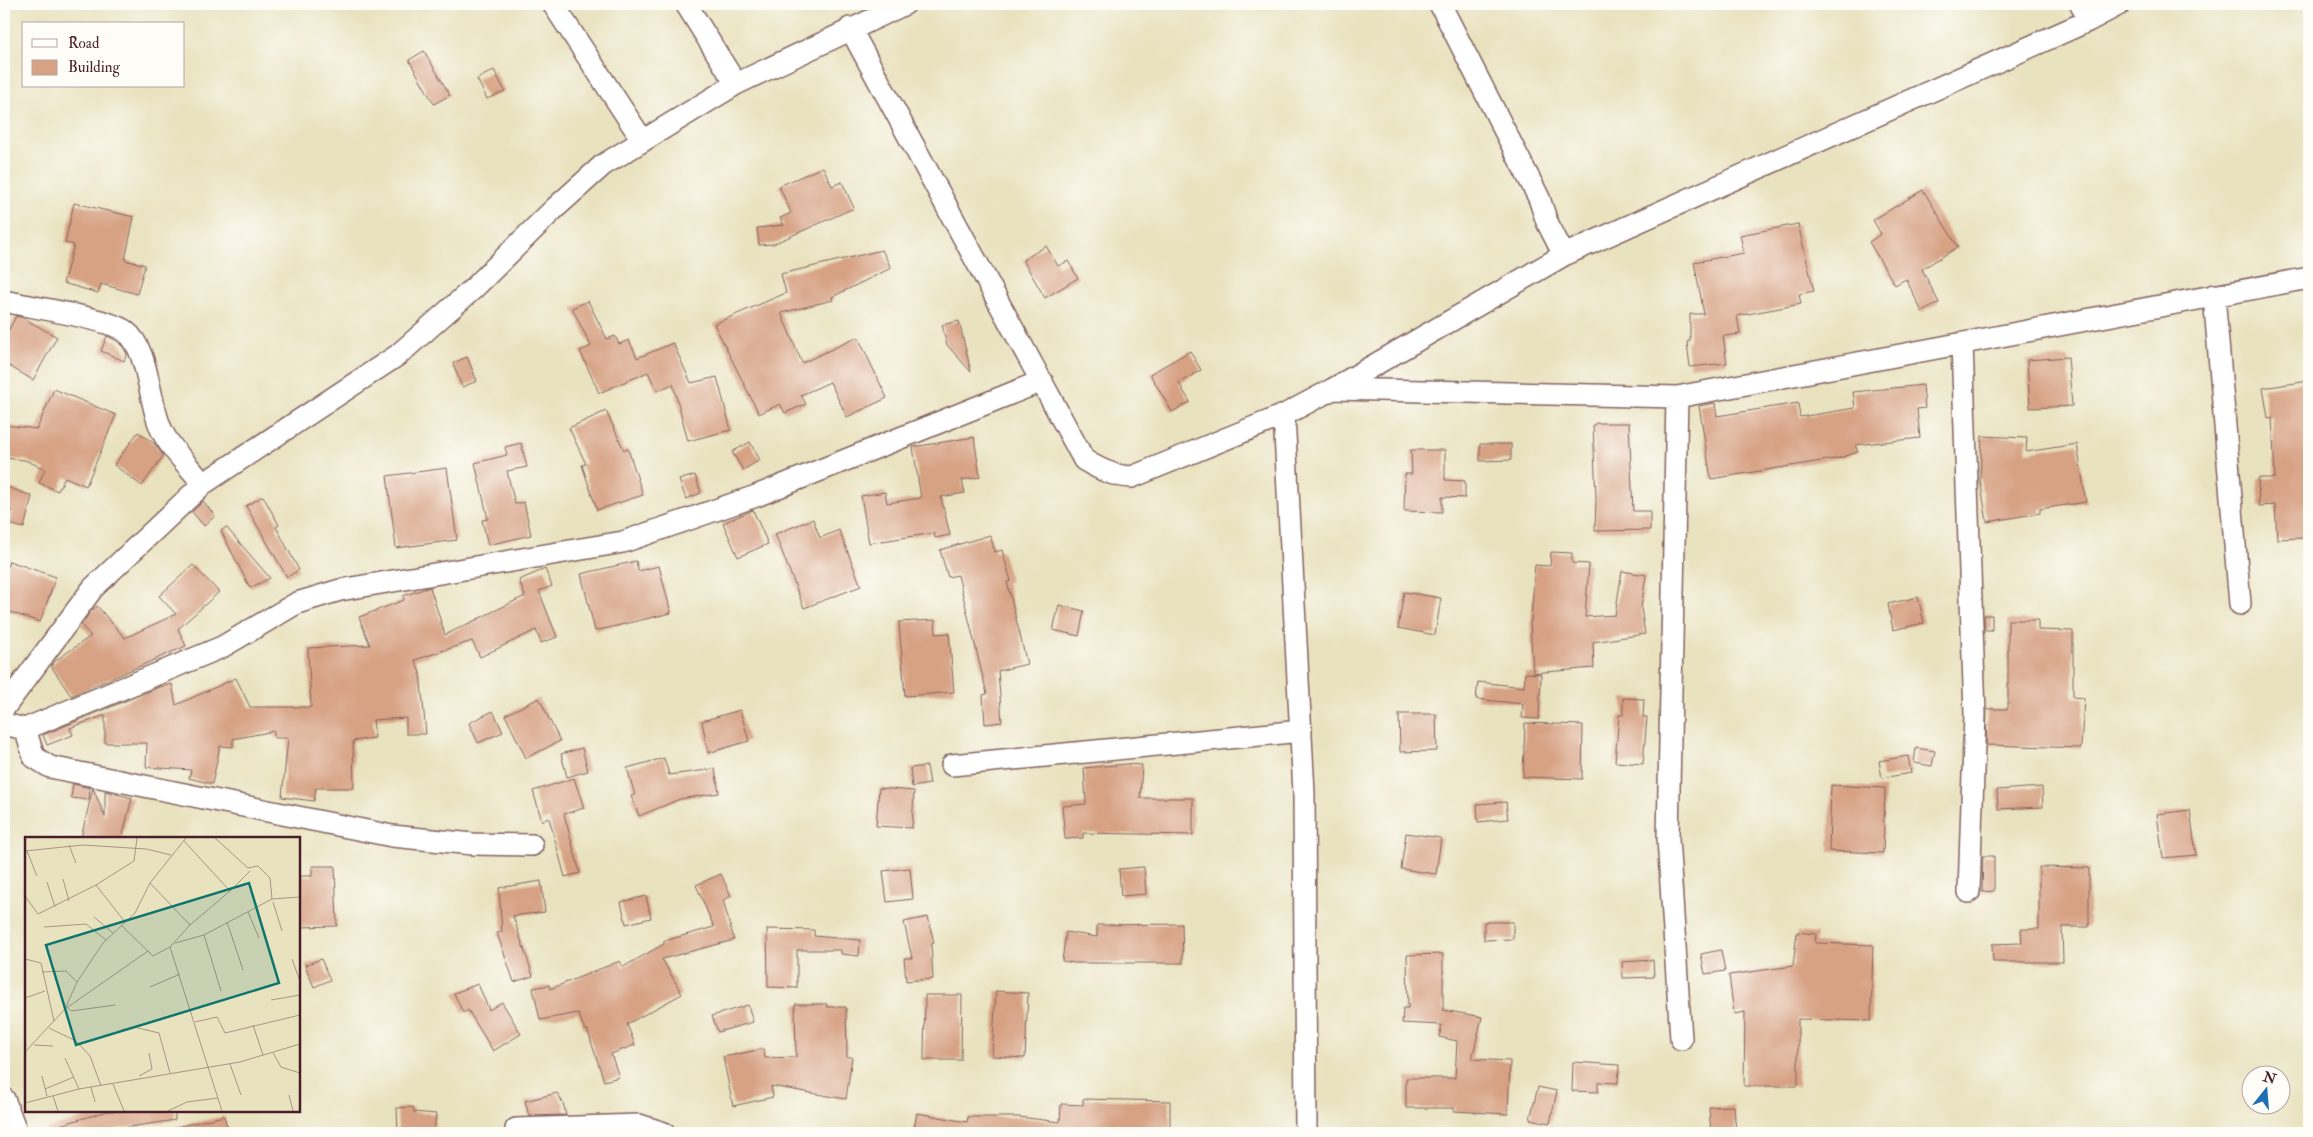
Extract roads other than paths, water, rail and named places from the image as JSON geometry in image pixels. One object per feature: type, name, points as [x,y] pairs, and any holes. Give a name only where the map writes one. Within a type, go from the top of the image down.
[{"type":"street","points":[[553,4],[643,140]]},
{"type":"street","points":[[686,4],[736,84]]},
{"type":"street","points":[[1440,4],[1539,198],[1547,222],[1564,255]]},
{"type":"street","points":[[850,28],[1084,460],[1104,472],[1118,476],[1132,476],[1284,416],[1334,390],[1564,255],[2085,12],[2120,4]]},
{"type":"street","points":[[4,708],[94,588],[203,484],[398,355],[474,288],[553,210],[603,165],[736,84],[898,5]]},
{"type":"street","points":[[1334,390],[1677,397],[2309,278]]},
{"type":"street","points":[[2214,295],[2240,604]]},
{"type":"street","points":[[4,301],[105,323],[126,332],[142,353],[152,408],[163,434],[203,484]]},
{"type":"street","points":[[1962,343],[1974,714],[1969,892]]},
{"type":"street","points":[[4,724],[25,729],[222,647],[297,603],[340,590],[623,542],[756,496],[1042,381]]},
{"type":"street","points":[[1677,397],[1668,838],[1682,1039]]},
{"type":"street","points":[[1284,416],[1304,792],[1306,1133]]},
{"type":"street","points":[[25,729],[34,757],[50,767],[392,836],[474,844],[532,845]]},
{"type":"street","points":[[952,765],[1301,731]]},
{"type":"street","points":[[4,1099],[17,1133]]},
{"type":"street","points":[[516,1129],[639,1125],[664,1133]]}]
